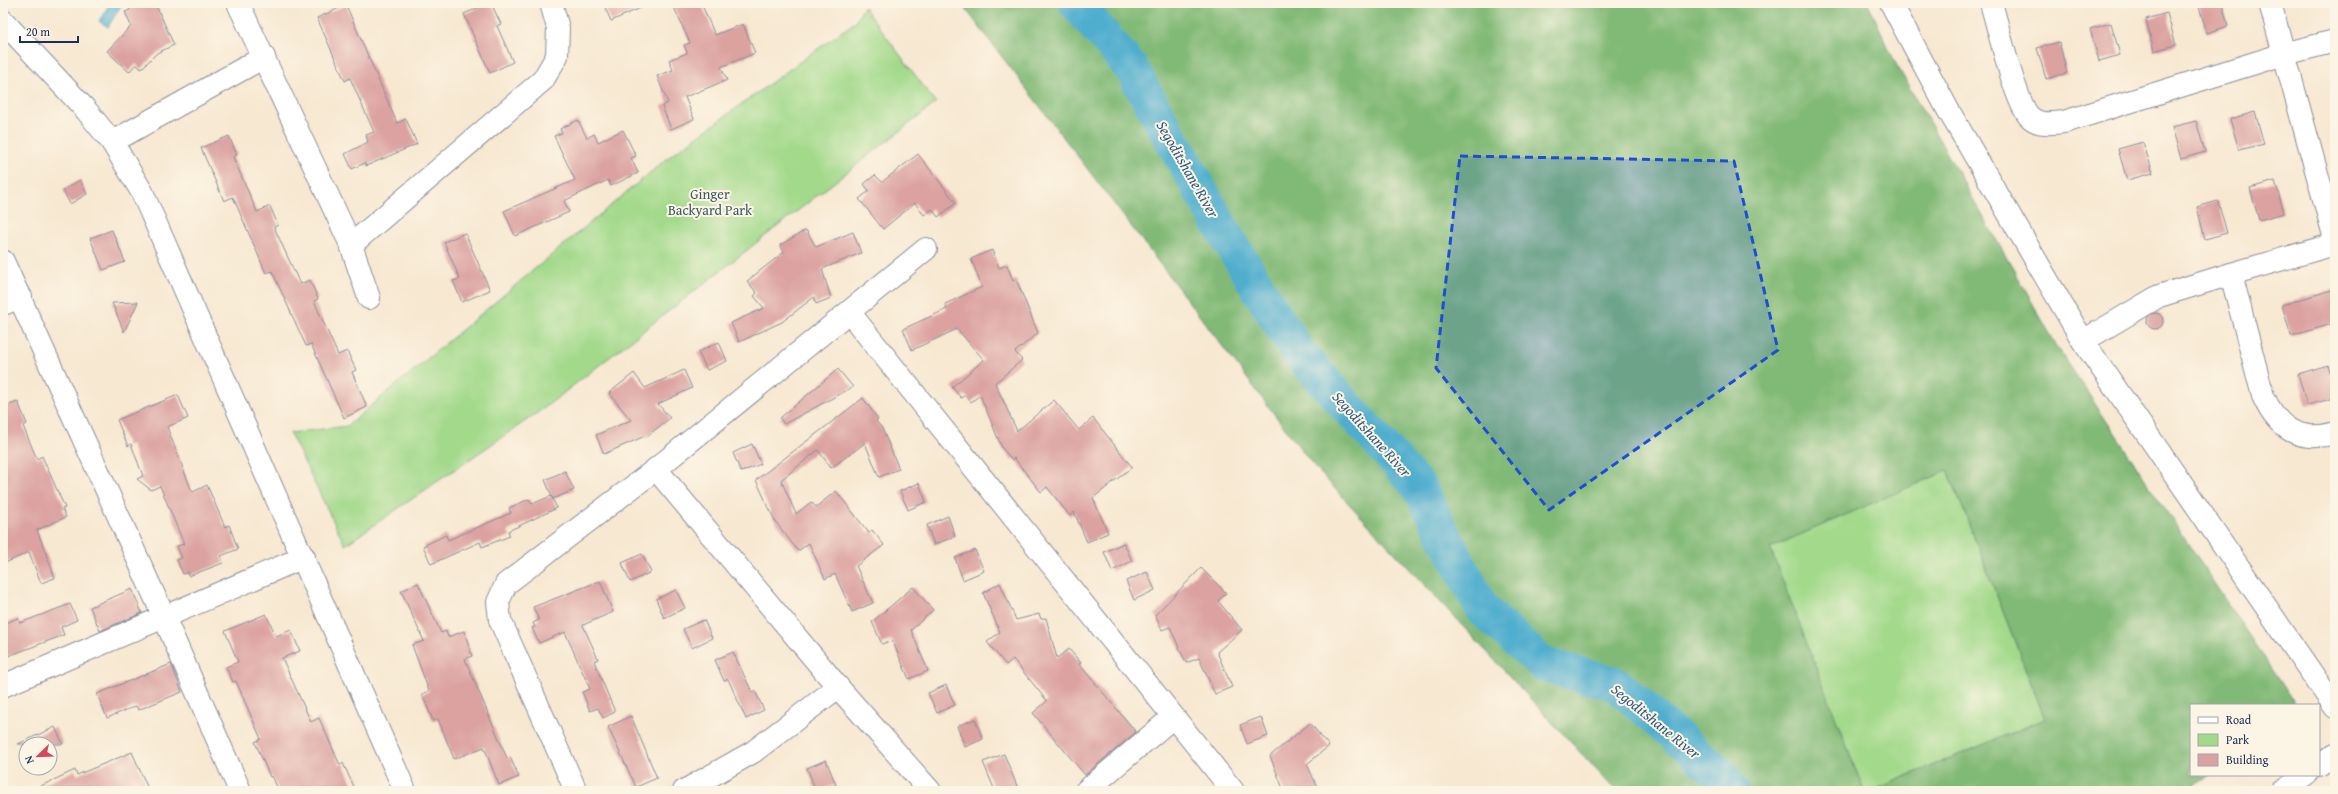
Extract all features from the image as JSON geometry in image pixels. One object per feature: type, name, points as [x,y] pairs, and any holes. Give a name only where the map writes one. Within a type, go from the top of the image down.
[{"type":"street","points":[[238,3],[351,244],[368,298]]},
{"type":"street","points":[[351,244],[543,80],[557,56],[558,28],[551,3]]},
{"type":"street","points":[[1891,3],[1947,108],[2083,341],[2335,707]]},
{"type":"street","points":[[1992,3],[2020,101],[2029,117],[2042,123],[2064,122],[2284,54],[2335,41]]},
{"type":"street","points":[[2270,3],[2335,239]]},
{"type":"street","points":[[3,21],[86,110],[112,142],[142,192],[304,557],[405,791]]},
{"type":"street","points":[[112,142],[264,57]]},
{"type":"street","points":[[2083,341],[2159,296],[2335,244]]},
{"type":"street","points":[[576,791],[500,620],[498,602],[506,584],[656,468],[926,249]]},
{"type":"street","points":[[3,261],[12,301],[164,617],[240,791]]},
{"type":"street","points":[[2231,274],[2263,396],[2269,409],[2278,421],[2301,436],[2320,437],[2335,433]]},
{"type":"street","points":[[849,312],[1233,791]]},
{"type":"street","points":[[656,468],[838,687],[930,791]]},
{"type":"street","points":[[3,686],[304,557]]},
{"type":"street","points":[[684,791],[752,752],[838,687]]},
{"type":"street","points":[[1086,791],[1173,717]]},
{"type":"street","points":[[2320,765],[2335,756]]},
{"type":"street","points":[[2283,791],[2305,776]]},
{"type":"highlighted area","points":[[1460,156],[1734,161],[1778,350],[1549,510],[1436,368]]},
{"type":"green space","points":[[961,3],[1868,3],[1895,62],[2058,348],[2294,704],[2190,704],[2190,776],[2208,776],[2183,791],[1871,791],[2045,719],[1948,470],[1770,548],[1864,791],[1616,791],[1313,465]]},
{"type":"green space","name":"Ginger Backyard Park","points":[[864,7],[936,103],[543,409],[345,545],[290,433],[347,426],[670,156],[855,22]]},
{"type":"green space","points":[[1948,470],[2045,719],[1871,791],[1864,791],[1769,548]]},
{"type":"water","points":[[110,3],[116,3],[121,6],[108,27],[99,21]]},
{"type":"building","points":[[127,3],[155,3],[174,45],[157,53],[141,69],[136,64],[129,72],[107,51],[131,26],[125,12],[130,10]]},
{"type":"building","points":[[491,3],[501,24],[497,26],[513,62],[490,73],[464,14]]},
{"type":"building","points":[[603,3],[652,3],[611,21]]},
{"type":"building","points":[[672,3],[701,3],[715,35],[743,24],[755,53],[721,67],[727,80],[685,97],[694,119],[671,129],[662,106],[668,103],[657,76],[673,70],[669,60],[687,53],[684,45],[690,43]]},
{"type":"building","points":[[2198,3],[2222,3],[2228,26],[2207,33]]},
{"type":"building","points":[[346,5],[397,123],[406,119],[417,144],[366,166],[365,163],[352,169],[345,154],[368,142],[366,135],[374,132],[350,78],[345,81],[317,18]]},
{"type":"building","points":[[2167,13],[2176,45],[2154,51],[2146,19]]},
{"type":"building","points":[[2111,23],[2120,55],[2099,61],[2090,29]]},
{"type":"building","points":[[2059,42],[2067,73],[2046,79],[2037,48]]},
{"type":"building","points":[[2255,112],[2264,144],[2239,150],[2230,119]]},
{"type":"building","points":[[578,120],[587,138],[594,134],[598,142],[623,130],[636,156],[631,158],[638,173],[611,186],[608,180],[564,201],[569,212],[515,236],[504,211],[575,180],[554,136],[562,133],[560,129]]},
{"type":"building","points":[[2196,121],[2205,152],[2181,159],[2172,127]]},
{"type":"building","points":[[229,136],[237,155],[233,157],[257,212],[270,206],[278,225],[274,227],[300,284],[310,280],[318,299],[314,301],[338,355],[347,351],[356,370],[352,372],[367,407],[344,418],[311,344],[306,346],[272,271],[266,273],[233,197],[224,201],[201,148]]},
{"type":"building","points":[[2143,142],[2153,173],[2127,180],[2118,149]]},
{"type":"building","points":[[918,154],[956,203],[938,217],[932,209],[924,215],[915,203],[883,229],[859,199],[869,191],[864,184],[875,175],[882,182]]},
{"type":"building","points":[[80,180],[87,194],[70,204],[63,190]]},
{"type":"building","points":[[2275,181],[2284,213],[2259,220],[2250,188]]},
{"type":"building","points":[[2218,201],[2227,233],[2205,239],[2197,207]]},
{"type":"building","points":[[112,230],[125,262],[103,270],[90,238]]},
{"type":"building","points":[[806,230],[816,247],[853,232],[861,253],[822,269],[831,298],[816,304],[814,297],[782,322],[739,342],[731,323],[764,308],[754,296],[757,293],[747,281],[784,252],[780,245]]},
{"type":"building","points":[[465,233],[490,290],[462,302],[453,281],[460,279],[444,242]]},
{"type":"building","points":[[992,250],[999,268],[1007,265],[1013,281],[1016,279],[1038,333],[1015,352],[1022,360],[995,383],[1017,431],[1054,400],[1079,430],[1093,418],[1132,467],[1093,498],[1108,533],[1087,542],[1074,512],[1070,516],[1047,487],[1041,492],[1014,458],[1012,460],[1002,448],[980,395],[971,402],[965,395],[961,398],[952,387],[984,360],[957,329],[912,350],[903,329],[947,309],[945,304],[982,287],[971,259]]},
{"type":"building","points":[[2335,289],[2335,323],[2291,336],[2282,305]]},
{"type":"building","points":[[138,302],[124,332],[112,303]]},
{"type":"building","points":[[2152,313],[2158,313],[2163,318],[2161,327],[2158,329],[2152,329],[2147,324],[2147,318]]},
{"type":"building","points":[[719,342],[727,361],[707,370],[698,352]]},
{"type":"building","points":[[2328,365],[2335,388],[2335,398],[2307,405],[2298,374]]},
{"type":"building","points":[[838,369],[853,387],[784,424],[780,418]]},
{"type":"building","points":[[684,370],[692,388],[658,404],[670,418],[646,437],[645,436],[604,454],[596,435],[631,420],[609,393],[634,373],[645,388]]},
{"type":"building","points":[[178,395],[188,418],[167,427],[191,489],[193,492],[207,485],[225,527],[229,525],[238,549],[221,556],[223,563],[189,576],[188,572],[183,574],[177,560],[182,558],[177,546],[184,544],[160,486],[151,490],[137,479],[143,476],[131,444],[128,446],[117,420]]},
{"type":"building","points":[[863,398],[878,419],[876,421],[882,428],[899,469],[879,477],[865,443],[831,468],[818,450],[781,480],[796,514],[811,502],[816,507],[836,491],[869,533],[872,530],[884,545],[856,566],[873,603],[852,612],[835,574],[825,579],[809,543],[798,551],[775,521],[756,480]]},
{"type":"building","points":[[18,402],[27,424],[23,426],[37,459],[42,456],[65,508],[62,509],[66,517],[37,530],[55,578],[41,583],[29,552],[3,564],[3,407]]},
{"type":"building","points":[[752,444],[761,464],[741,472],[733,453]]},
{"type":"building","points":[[565,471],[574,490],[553,499],[545,480]]},
{"type":"building","points":[[919,483],[926,502],[908,510],[900,491]]},
{"type":"building","points":[[551,496],[557,508],[508,531],[510,536],[482,547],[480,542],[431,564],[423,546],[446,535],[448,540],[511,513],[509,508],[529,499],[532,504]]},
{"type":"building","points":[[948,516],[955,536],[934,545],[927,525]]},
{"type":"building","points":[[1124,543],[1132,561],[1112,571],[1104,552]]},
{"type":"building","points":[[975,550],[984,571],[963,580],[955,558]]},
{"type":"building","points":[[642,554],[651,572],[630,582],[622,563]]},
{"type":"building","points":[[1201,568],[1226,593],[1218,601],[1242,630],[1217,652],[1232,687],[1215,694],[1199,658],[1186,663],[1170,627],[1162,630],[1155,615]]},
{"type":"building","points":[[1147,572],[1155,590],[1134,600],[1126,581]]},
{"type":"building","points":[[600,581],[613,612],[583,625],[598,659],[594,661],[615,712],[603,718],[598,708],[590,711],[582,692],[590,689],[565,632],[539,643],[532,628],[535,627],[533,623],[539,620],[533,607]]},
{"type":"building","points":[[418,583],[441,633],[446,631],[448,637],[464,631],[472,656],[465,659],[507,758],[510,757],[519,777],[499,785],[484,747],[454,759],[438,719],[433,721],[422,694],[429,691],[412,645],[424,641],[401,591]]},
{"type":"building","points":[[1000,583],[1016,620],[1039,614],[1041,619],[1046,618],[1057,658],[1069,649],[1081,663],[1079,664],[1136,732],[1085,775],[1033,713],[1047,701],[1013,659],[1006,665],[987,642],[1000,632],[983,593]]},
{"type":"building","points":[[913,587],[933,610],[911,630],[928,671],[909,679],[892,640],[882,644],[872,622]]},
{"type":"building","points":[[132,589],[142,613],[100,631],[90,607]]},
{"type":"building","points":[[676,590],[685,608],[664,618],[656,599]]},
{"type":"building","points":[[70,604],[77,620],[61,627],[64,635],[3,658],[3,624],[18,618],[20,623]]},
{"type":"building","points":[[266,614],[276,636],[291,630],[300,651],[282,658],[311,722],[319,718],[340,765],[343,763],[354,787],[346,791],[279,791],[272,776],[270,777],[255,742],[261,739],[236,681],[233,682],[226,667],[238,662],[225,631]]},
{"type":"building","points":[[704,620],[712,638],[692,648],[683,629]]},
{"type":"building","points":[[733,652],[752,692],[755,691],[764,710],[746,719],[728,679],[724,681],[715,660]]},
{"type":"building","points":[[171,664],[182,692],[138,710],[136,706],[107,718],[97,694]]},
{"type":"building","points":[[946,685],[955,705],[937,713],[928,693]]},
{"type":"building","points":[[631,716],[657,778],[636,787],[608,727]]},
{"type":"building","points":[[1261,717],[1268,736],[1247,744],[1240,725]]},
{"type":"building","points":[[975,719],[983,739],[965,747],[957,726]]},
{"type":"building","points":[[1310,723],[1329,746],[1307,764],[1319,791],[1284,791],[1270,756]]},
{"type":"building","points":[[55,727],[63,744],[58,744],[58,736],[35,736]]},
{"type":"building","points":[[132,752],[149,791],[30,791],[75,770],[77,775]]},
{"type":"building","points":[[1004,754],[1019,791],[995,791],[983,762]]},
{"type":"building","points":[[826,760],[836,785],[816,791],[807,768]]},
{"type":"waterway","name":"Segoditshane River","points":[[1076,3],[1131,68],[1225,234],[1297,351],[1419,487],[1483,610],[1544,665],[1616,684],[1722,776],[1732,791]]}]
